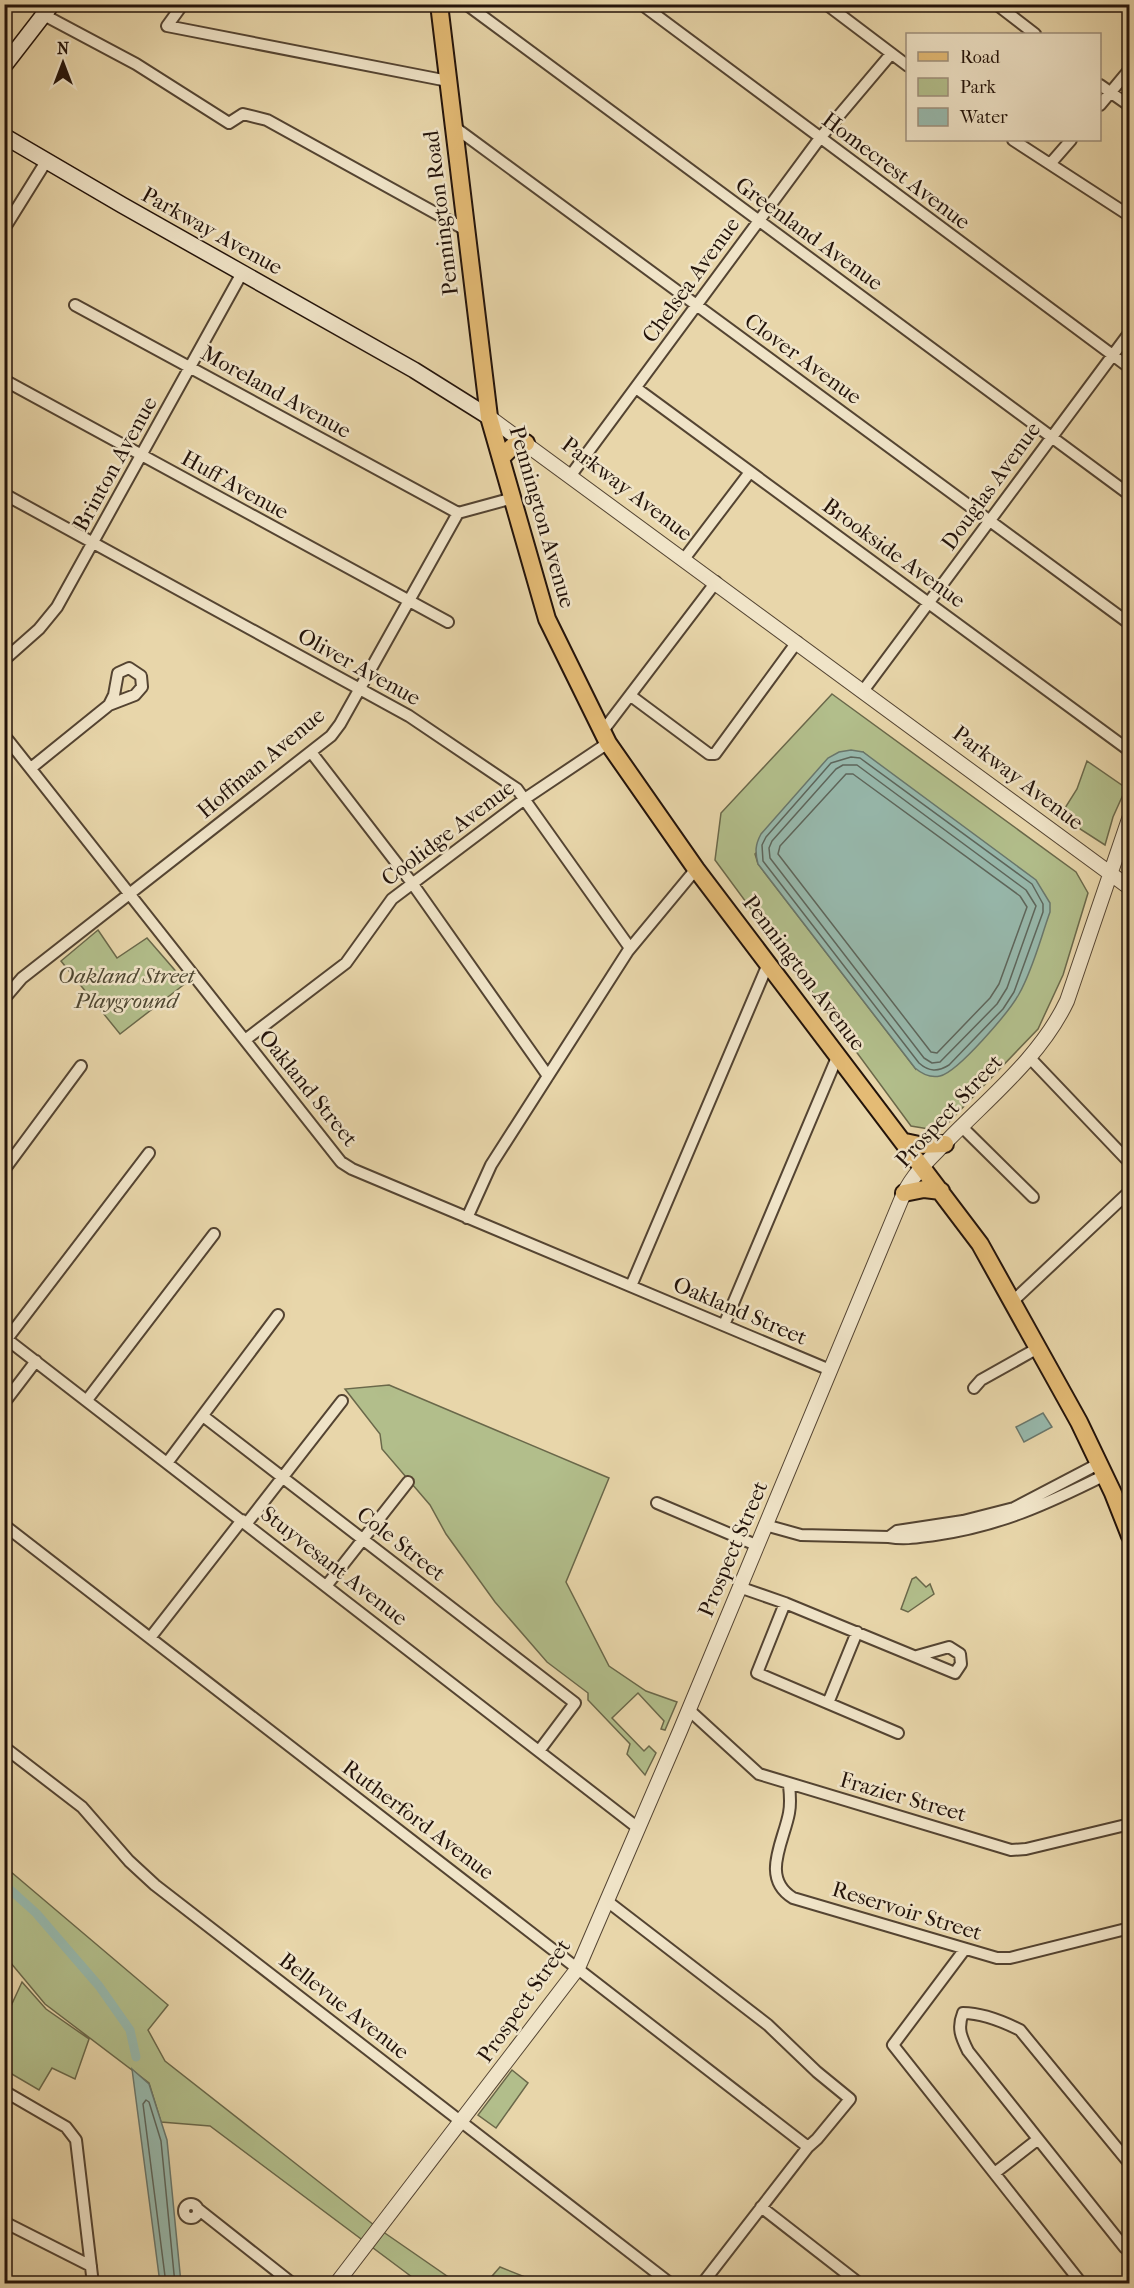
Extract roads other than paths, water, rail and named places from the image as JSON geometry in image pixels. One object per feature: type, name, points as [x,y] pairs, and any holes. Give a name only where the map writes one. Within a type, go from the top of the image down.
[{"type":"main road","name":"Pennington Road","points":[[439,4],[489,417]]},
{"type":"main road","points":[[4,66],[48,10]]},
{"type":"main road","name":"Parkway Avenue","points":[[4,136],[414,370],[489,417]]},
{"type":"main road","name":"Pennington Avenue","points":[[489,417],[543,608],[605,737],[696,869],[980,1244],[1013,1301],[1102,1469],[1130,1536]]},
{"type":"main road","points":[[501,458],[512,447],[526,443]]},
{"type":"main road","points":[[905,1142],[919,1145],[945,1144]]},
{"type":"main road","points":[[904,1193],[924,1189],[941,1191]]},
{"type":"street","points":[[183,4],[167,26],[448,81]]},
{"type":"street","name":"Greenland Avenue","points":[[466,4],[1130,495]]},
{"type":"street","name":"Homecrest Avenue","points":[[641,4],[1130,368]]},
{"type":"street","points":[[826,4],[906,65]]},
{"type":"street","points":[[996,4],[1034,33]]},
{"type":"street","points":[[48,10],[229,123],[243,114],[267,120],[466,230]]},
{"type":"street","name":"Chelsea Avenue","points":[[571,475],[820,138],[891,54]]},
{"type":"street","points":[[1101,104],[1130,69]]},
{"type":"street","points":[[1101,85],[1130,106]]},
{"type":"street","name":"Clover Avenue","points":[[453,126],[1130,624]]},
{"type":"street","points":[[1015,141],[1130,216]]},
{"type":"street","points":[[1050,164],[1070,141]]},
{"type":"street","points":[[4,229],[47,160]]},
{"type":"street","name":"Brinton Avenue","points":[[4,660],[39,629],[57,607],[242,273]]},
{"type":"street","name":"Moreland Avenue","points":[[75,305],[458,513]]},
{"type":"street","name":"Douglas Avenue","points":[[863,691],[1130,332]]},
{"type":"street","name":"Huff Avenue","points":[[4,380],[407,602],[448,622]]},
{"type":"street","name":"Brookside Avenue","points":[[636,388],[1130,751]]},
{"type":"street","name":"Parkway Avenue","points":[[489,417],[571,475],[1130,888]]},
{"type":"street","points":[[684,560],[750,472]]},
{"type":"street","name":"Oliver Avenue","points":[[4,494],[360,689],[424,726],[517,789],[526,798],[630,948]]},
{"type":"street","points":[[458,513],[513,498]]},
{"type":"street","name":"Hoffman Avenue","points":[[4,999],[22,978],[333,734],[458,513]]},
{"type":"street","name":"Coolidge Avenue","points":[[244,1040],[346,963],[387,904],[412,883],[605,737],[631,696],[716,582]]},
{"type":"street","points":[[631,696],[709,754],[715,754],[797,642]]},
{"type":"street","points":[[31,768],[109,705]]},
{"type":"street","name":"Oakland Street","points":[[4,735],[342,1162],[352,1169],[830,1370]]},
{"type":"street","points":[[311,752],[412,883],[548,1076]]},
{"type":"street","name":"Prospect Street","points":[[336,2283],[578,1968],[904,1193],[922,1166],[1029,1057],[1056,1023],[1067,1001],[1130,816]]},
{"type":"street","points":[[467,1218],[491,1165],[630,948],[696,869]]},
{"type":"street","points":[[631,1286],[768,964]]},
{"type":"street","points":[[724,1325],[838,1055]]},
{"type":"street","points":[[1029,1057],[1130,1163]]},
{"type":"street","points":[[4,1170],[81,1066]]},
{"type":"street","points":[[962,1127],[1033,1197]]},
{"type":"street","points":[[6,1338],[149,1153]]},
{"type":"street","points":[[1013,1301],[1130,1191]]},
{"type":"street","points":[[87,1400],[214,1234]]},
{"type":"street","points":[[167,1463],[278,1315]]},
{"type":"street","name":"Stuyvesant Avenue","points":[[6,1338],[638,1828]]},
{"type":"street","points":[[974,1388],[981,1380],[1038,1348]]},
{"type":"street","points":[[4,1403],[36,1361]]},
{"type":"street","points":[[150,1638],[244,1522],[283,1478],[342,1401]]},
{"type":"street","name":"Cole Street","points":[[203,1416],[575,1704],[539,1751]]},
{"type":"street","points":[[765,1525],[801,1535],[889,1537],[897,1531],[963,1521],[1014,1508],[1102,1469]]},
{"type":"street","points":[[327,1585],[408,1482]]},
{"type":"street","points":[[657,1503],[756,1545]]},
{"type":"street","name":"Rutherford Avenue","points":[[4,1525],[808,2147]]},
{"type":"street","points":[[739,1587],[917,1656]]},
{"type":"street","points":[[785,1603],[757,1673],[898,1733]]},
{"type":"street","points":[[828,1703],[857,1632]]},
{"type":"street","name":"Frazier Street","points":[[688,1710],[759,1774],[789,1785],[1011,1850],[1026,1849],[1130,1824]]},
{"type":"street","name":"Bellevue Avenue","points":[[4,1747],[82,1807],[129,1861],[155,1885],[671,2283]]},
{"type":"street","name":"Reservoir Street","points":[[789,1785],[789,1814],[775,1870],[778,1884],[787,1894],[1002,1959],[1130,1928]]},
{"type":"street","points":[[607,1901],[768,2025],[817,2072],[850,2099],[808,2147],[702,2283]]},
{"type":"street","points":[[965,1949],[893,2044],[1082,2283]]},
{"type":"street","points":[[1125,2248],[968,2051],[960,2035],[959,2023],[963,2013],[975,2013],[1002,2021],[1020,2030],[1130,2164]]},
{"type":"street","points":[[4,2091],[72,2132],[79,2165],[93,2283]]},
{"type":"street","points":[[996,2172],[1037,2140]]},
{"type":"street","points":[[761,2207],[861,2283]]},
{"type":"street","points":[[198,2209],[293,2283]]},
{"type":"street","points":[[4,2222],[91,2266]]},
{"type":"water","points":[[851,750],[863,752],[1036,880],[1050,903],[1050,912],[1036,954],[1019,994],[994,1027],[970,1053],[959,1064],[940,1076],[927,1075],[915,1068],[758,864],[756,849],[761,834],[828,758],[839,752]]},
{"type":"water","points":[[1043,1413],[1052,1427],[1024,1442],[1016,1427]]},
{"type":"water","points":[[132,2069],[149,2084],[167,2140],[181,2283],[160,2283]]},
{"type":"waterway","points":[[4,1884],[36,1913],[99,1986],[130,2030],[136,2057]]},
{"type":"park label","name":"Oakland Street Playground","points":[[126,988]]}]
